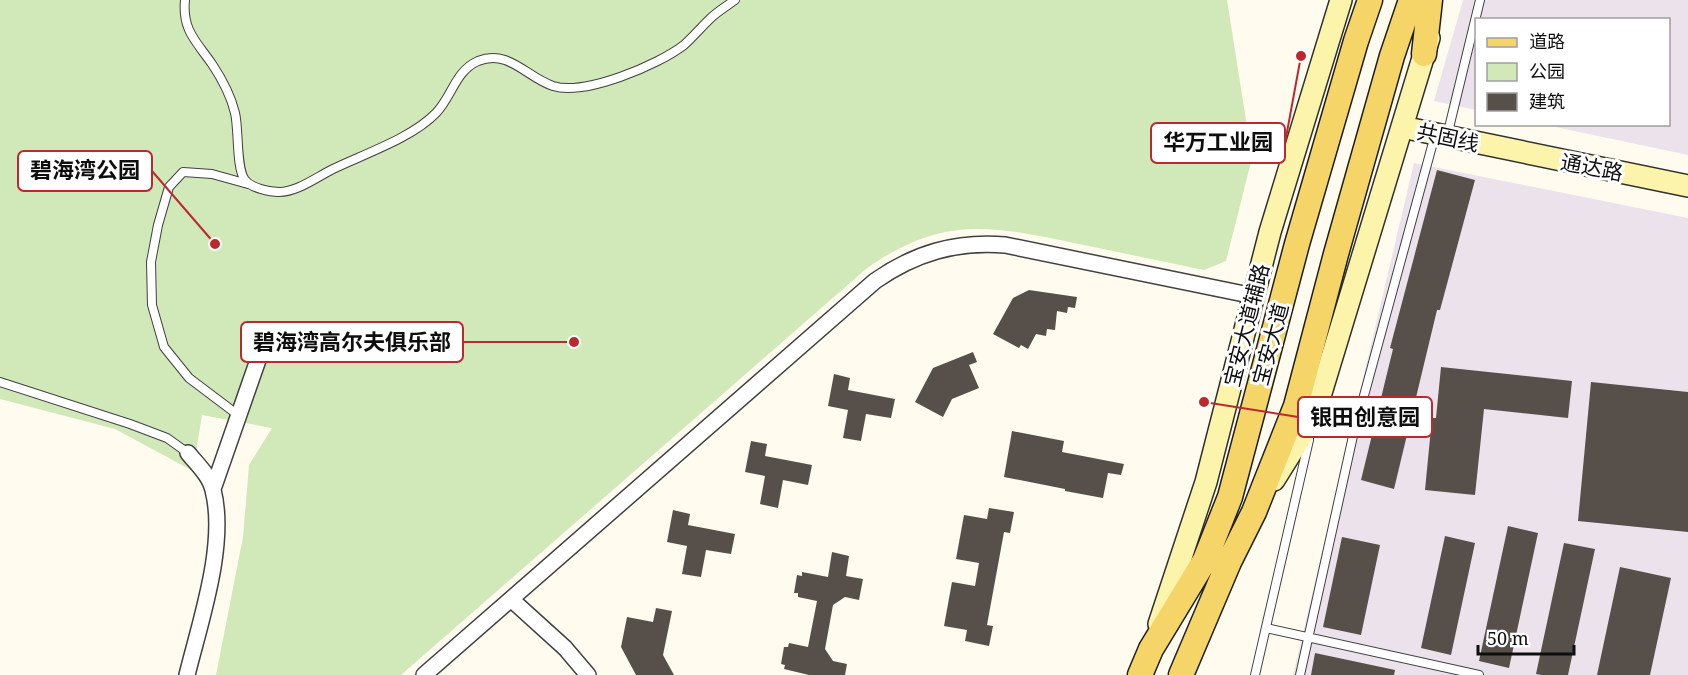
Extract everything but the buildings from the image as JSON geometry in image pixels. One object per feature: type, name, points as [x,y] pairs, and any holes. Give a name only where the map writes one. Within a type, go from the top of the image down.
[{"type":"main road","name":"宝安大道辅路","points":[[1151,649],[1206,482],[1270,232],[1341,0]]},
{"type":"main road","name":"宝安大道","points":[[1140,675],[1151,649],[1206,560],[1230,497],[1297,244],[1370,0]]},
{"type":"main road","name":"宝安大道","points":[[1181,675],[1229,561],[1254,512],[1296,406],[1392,56],[1411,0]]},
{"type":"main road","points":[[1424,54],[1430,0]]},
{"type":"main road","points":[[1254,512],[1314,416],[1439,0]]},
{"type":"main road","name":"共固线","points":[[1402,127],[1495,148]]},
{"type":"main road","name":"通达路","points":[[1495,148],[1688,186]]},
{"type":"street","points":[[424,675],[875,281],[904,262],[920,255],[962,245],[1005,245],[1254,296]]},
{"type":"street","points":[[187,675],[213,568],[216,535],[213,489],[258,360]]},
{"type":"street","points":[[188,453],[203,470],[213,489]]},
{"type":"street","points":[[512,600],[565,648],[588,675]]},
{"type":"lane","points":[[185,0],[183,15],[189,33],[212,63],[228,91],[236,114],[242,173],[245,180],[252,186]]},
{"type":"lane","points":[[238,416],[189,378],[165,347],[152,305],[151,262],[158,225],[169,187],[183,172],[212,174],[280,192],[306,184],[416,128],[437,112],[467,67],[480,61],[502,59],[515,63],[551,86],[578,88],[637,70],[683,45],[713,16],[735,0]]},
{"type":"lane","points":[[1300,675],[1353,436],[1480,0]]},
{"type":"lane","points":[[0,382],[130,424],[167,438],[188,453]]},
{"type":"lane","points":[[1255,675],[1314,416]]},
{"type":"lane","points":[[1266,628],[1479,675]]},
{"type":"shaded area","points":[[1463,0],[1688,0],[1688,155],[1551,126],[1670,126],[1670,18],[1475,18],[1475,110],[1434,101]]},
{"type":"shaded area","points":[[1414,163],[1688,218],[1688,675],[1293,675]]},
{"type":"green space","points":[[0,0],[1227,0],[1252,158],[1226,261],[1204,270],[994,229],[945,232],[920,239],[894,251],[866,269],[401,675],[216,675],[243,537],[249,465],[272,428],[202,415],[193,471],[115,429],[0,399]]},
{"type":"place","name":"华万工业园","points":[[1301,56]]},
{"type":"place","name":"碧海湾公园","points":[[215,244]]},
{"type":"place","name":"碧海湾高尔夫俱乐部","points":[[574,342]]},
{"type":"place","name":"银田创意园","points":[[1204,402]]}]
